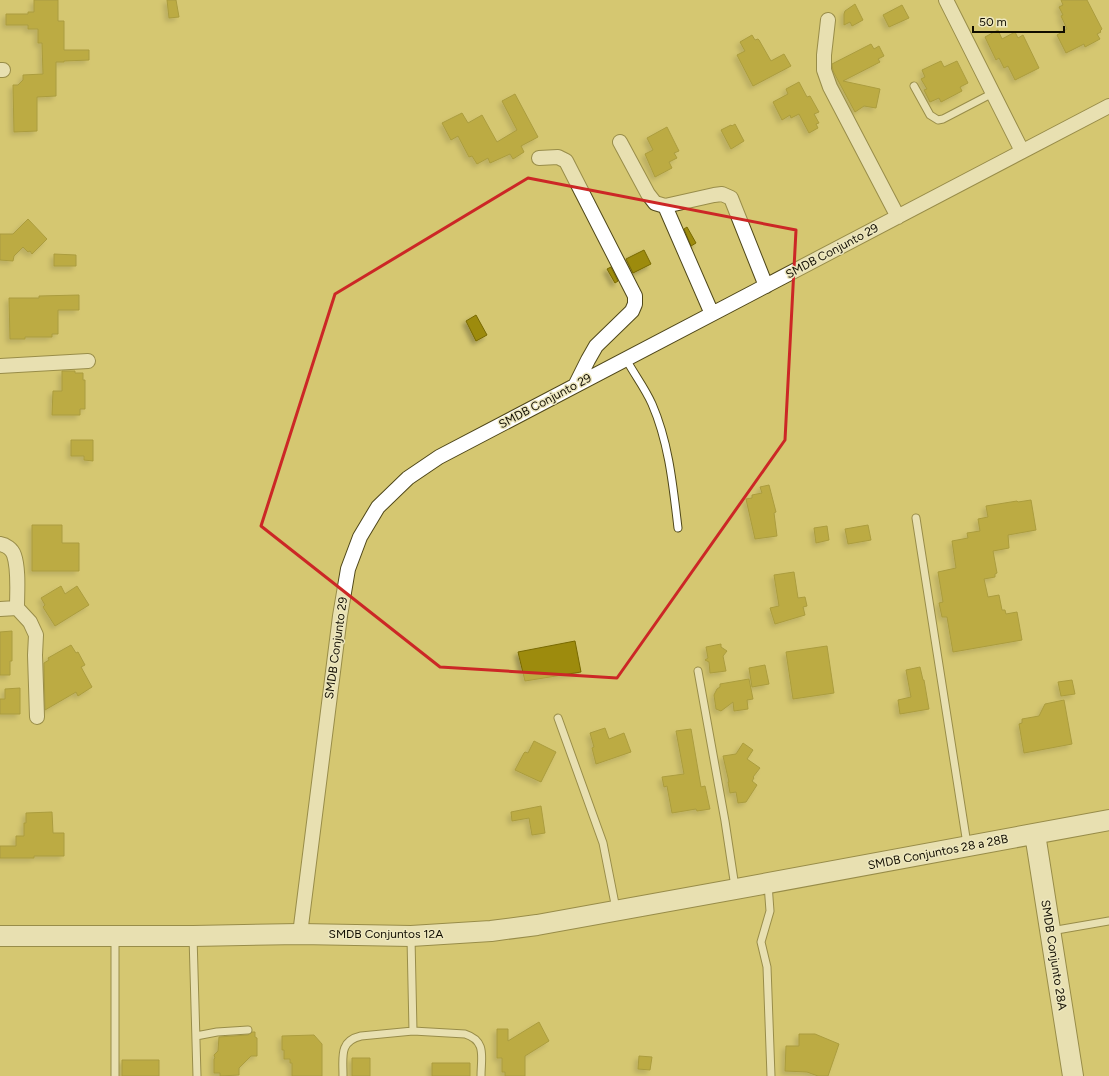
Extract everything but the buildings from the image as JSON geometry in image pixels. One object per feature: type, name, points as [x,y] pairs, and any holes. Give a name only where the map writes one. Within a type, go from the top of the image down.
[{"type":"street","points":[[946,0],[1022,151]]},
{"type":"street","points":[[828,20],[824,70],[830,87],[898,217]]},
{"type":"street","name":"SMDB Conjunto 29","points":[[300,934],[340,616],[348,569],[360,537],[378,507],[408,478],[438,458],[576,384],[1109,106]]},
{"type":"street","points":[[620,142],[648,194],[655,203],[665,206],[714,194],[722,194],[731,198],[766,286]]},
{"type":"street","points":[[539,158],[558,157],[566,161],[635,296],[635,304],[632,311],[596,346],[576,384]]},
{"type":"street","points":[[665,206],[712,314]]},
{"type":"street","points":[[0,366],[88,361]]},
{"type":"street","points":[[0,544],[5,545],[14,554],[18,584],[17,608],[30,622],[36,635],[35,655],[37,717]]},
{"type":"street","points":[[0,609],[17,608]]},
{"type":"street","name":"SMDB Conjuntos 28 a 28B","points":[[768,883],[1109,820]]},
{"type":"street","name":"SMDB Conjunto 28A","points":[[1035,834],[1073,1076]]},
{"type":"street","name":"SMDB Conjuntos 12A","points":[[0,936],[193,936],[300,934],[411,936],[491,931],[537,925],[768,883]]},
{"type":"lane","points":[[914,86],[930,115],[938,120],[943,119],[993,93]]},
{"type":"lane","points":[[626,359],[651,403],[663,436],[672,477],[678,528]]},
{"type":"lane","points":[[916,518],[967,846]]},
{"type":"lane","points":[[698,670],[736,889]]},
{"type":"lane","points":[[558,718],[603,843],[616,911]]},
{"type":"lane","points":[[768,883],[770,911],[761,942],[767,967],[772,1076]]},
{"type":"lane","points":[[1050,931],[1109,921]]},
{"type":"lane","points":[[114,935],[115,1076]]},
{"type":"lane","points":[[193,936],[196,1076]]},
{"type":"lane","points":[[411,936],[413,1031]]},
{"type":"lane","points":[[196,1036],[217,1032],[248,1030]]},
{"type":"lane","points":[[343,1076],[342,1057],[344,1049],[347,1042],[353,1038],[413,1031],[465,1034],[473,1037],[479,1042],[482,1051],[481,1076]]},
{"type":"highlighted area","points":[[528,178],[796,230],[785,440],[617,678],[440,667],[261,526],[335,294]]}]
